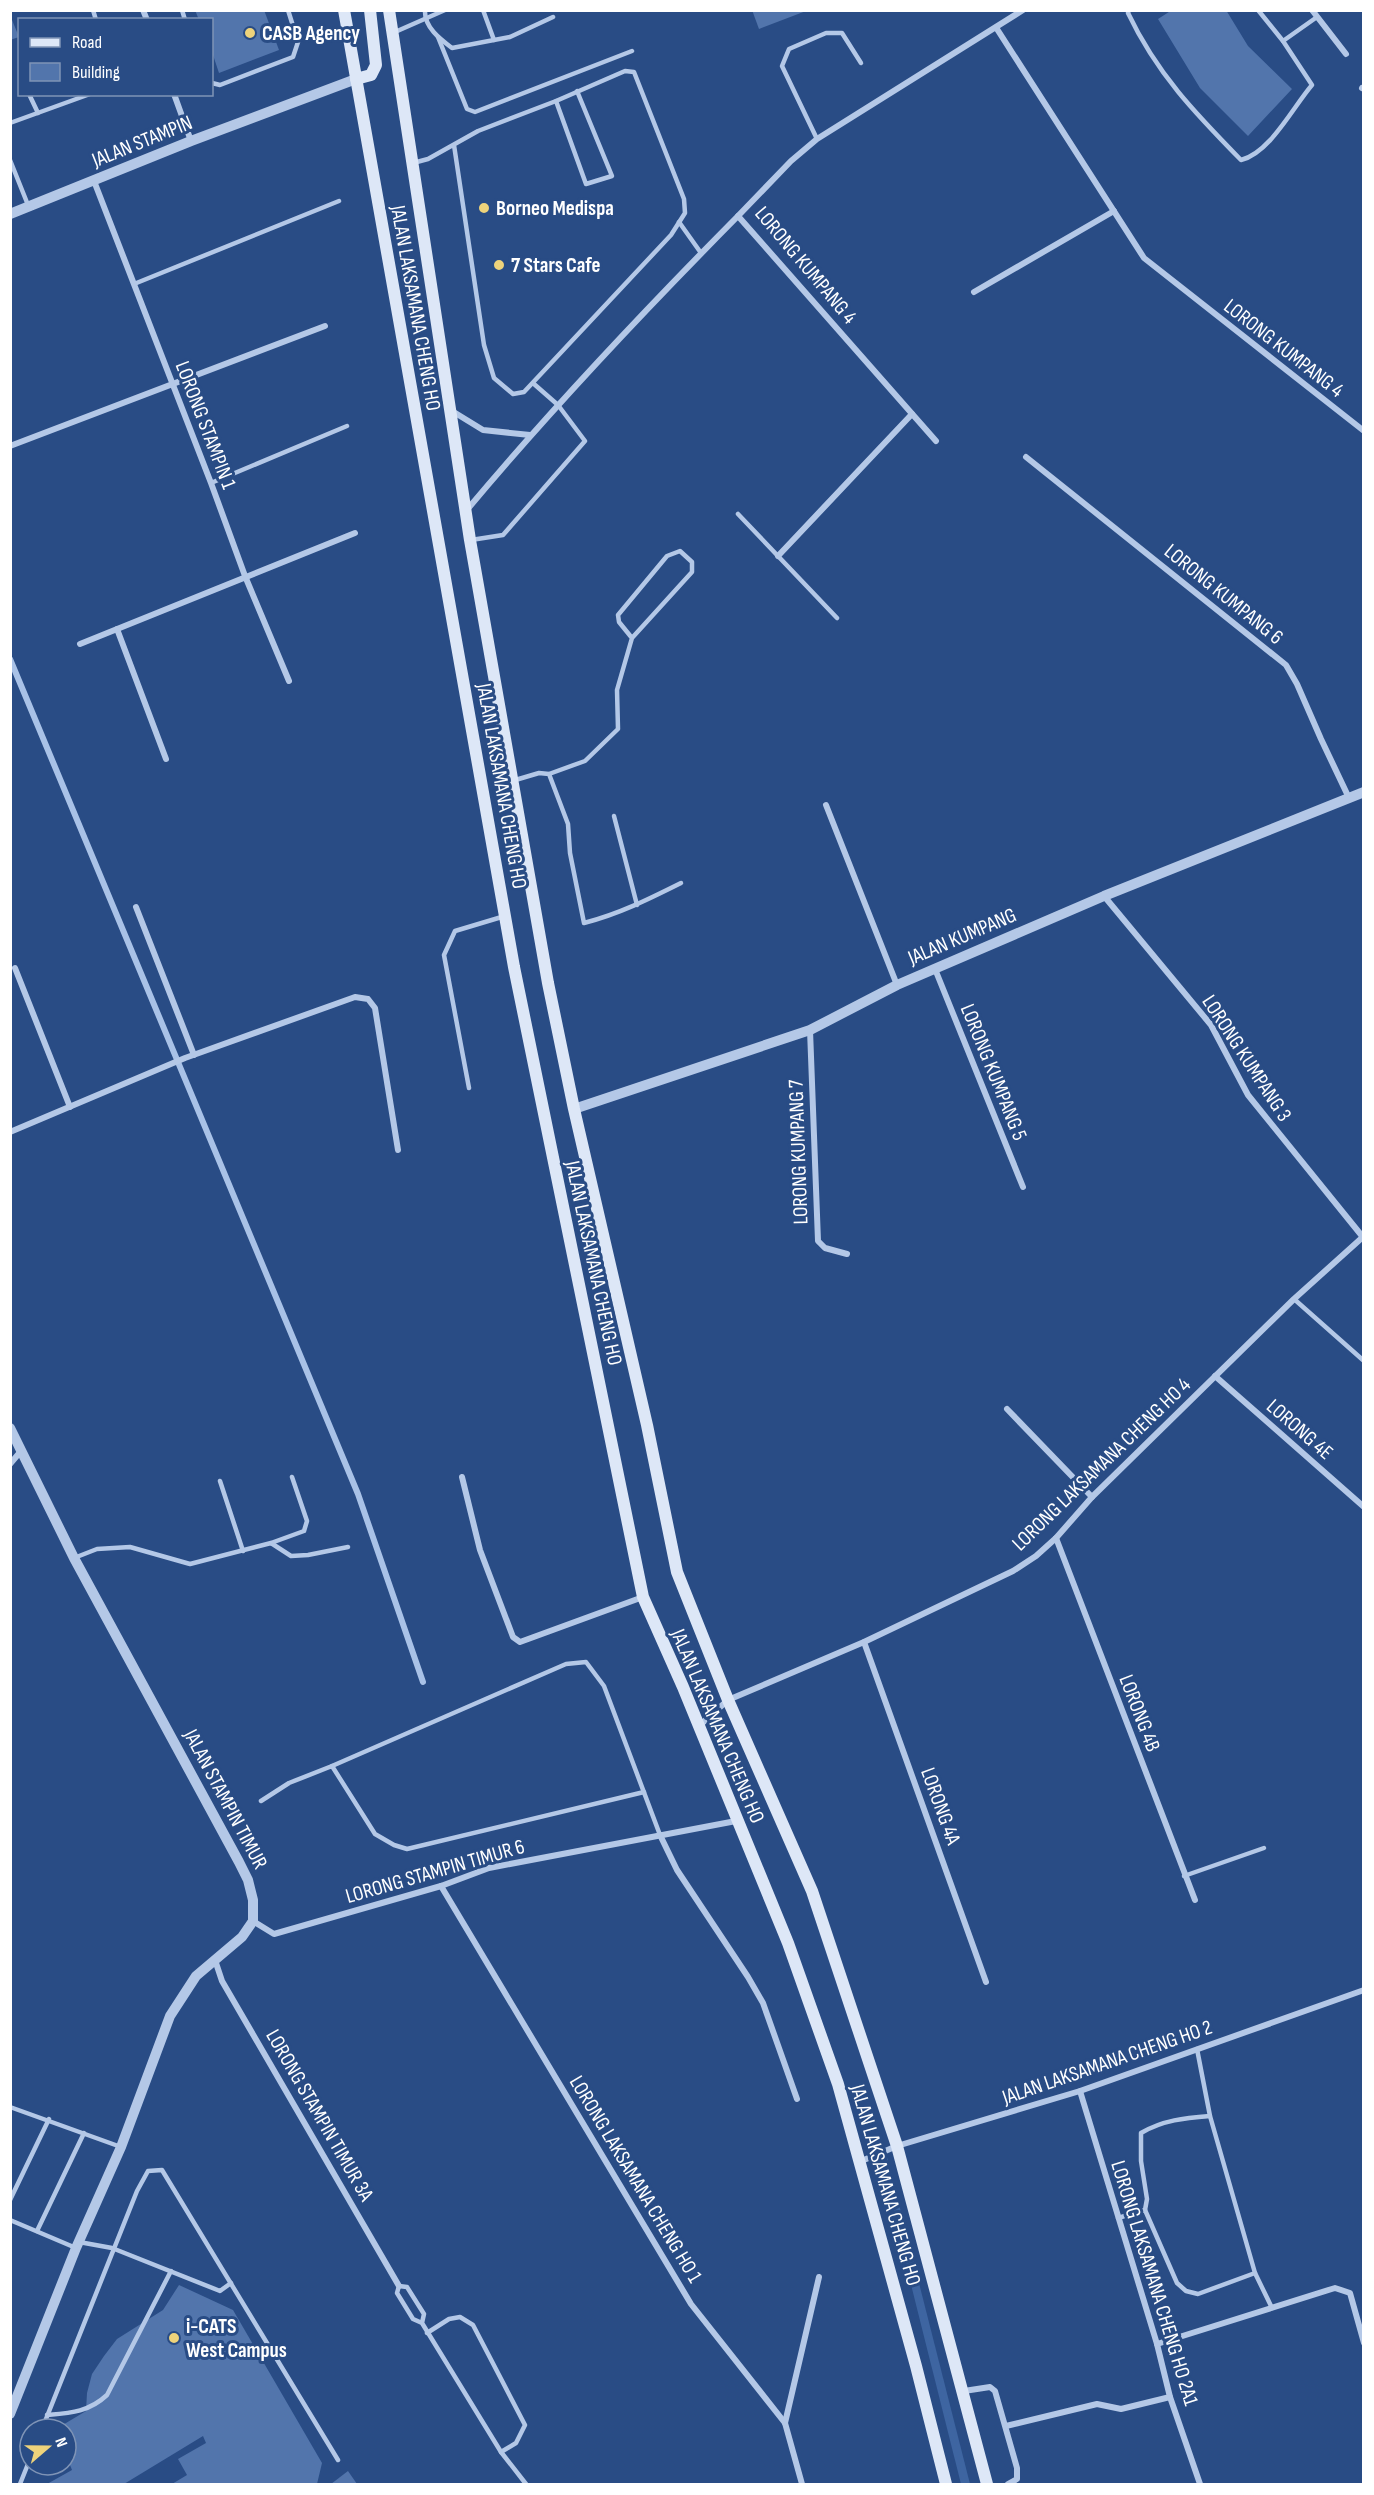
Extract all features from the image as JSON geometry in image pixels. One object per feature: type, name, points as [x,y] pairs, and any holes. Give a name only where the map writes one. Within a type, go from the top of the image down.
[{"type":"main road","name":"JALAN LAKSAMANA CHENG HO","points":[[344,10],[505,916],[643,1597],[789,1943],[838,2084],[946,2484]]},
{"type":"main road","points":[[356,80],[371,75],[376,65],[370,10]]},
{"type":"main road","name":"JALAN LAKSAMANA CHENG HO","points":[[389,10],[470,540],[548,983],[677,1572],[728,1700],[812,1891],[897,2146],[987,2484]]},
{"type":"street","name":"LORONG KUMPANG 4","points":[[936,441],[738,216],[790,162],[817,139],[997,29],[1014,13],[1023,10]]},
{"type":"street","points":[[1312,10],[1346,54]]},
{"type":"street","name":"LORONG KUMPANG 4","points":[[997,29],[1144,258],[1156,270],[1364,430]]},
{"type":"street","name":"JALAN STAMPIN","points":[[10,214],[191,141],[356,80]]},
{"type":"street","points":[[175,96],[191,141]]},
{"type":"street","name":"LORONG STAMPIN 1","points":[[94,181],[174,385],[245,576],[289,681]]},
{"type":"street","points":[[974,291],[1114,211]]},
{"type":"street","points":[[466,512],[530,435],[738,216]]},
{"type":"street","points":[[10,446],[326,326]]},
{"type":"street","points":[[451,411],[483,430],[530,435]]},
{"type":"street","points":[[778,556],[912,414]]},
{"type":"street","name":"LORONG KUMPANG 6","points":[[1026,458],[1286,664],[1349,798]]},
{"type":"street","points":[[80,644],[354,533]]},
{"type":"street","points":[[117,629],[166,759]]},
{"type":"street","name":"JALAN KUMPANG","points":[[574,1109],[810,1030],[897,985],[1104,896],[1364,792]]},
{"type":"street","points":[[826,806],[897,985]]},
{"type":"street","name":"LORONG KUMPANG 3","points":[[1104,896],[1211,1025],[1248,1095],[1363,1236]]},
{"type":"street","points":[[136,906],[194,1054]]},
{"type":"street","points":[[15,968],[70,1107]]},
{"type":"street","name":"LORONG KUMPANG 5","points":[[935,969],[1023,1187]]},
{"type":"street","points":[[10,1132],[194,1054],[356,997],[368,999],[375,1008],[398,1150]]},
{"type":"street","name":"LORONG KUMPANG 7","points":[[810,1030],[818,1241],[825,1248],[847,1254]]},
{"type":"street","name":"LORONG LAKSAMANA CHENG HO 4","points":[[699,1726],[728,1700],[864,1642],[1013,1571],[1036,1557],[1092,1497],[1215,1376],[1363,1236]]},
{"type":"street","name":"LORONG 4E","points":[[1215,1376],[1364,1507]]},
{"type":"street","points":[[1007,1409],[1092,1497]]},
{"type":"street","name":"JALAN STAMPIN TIMUR","points":[[10,1428],[74,1558],[248,1880],[253,1900],[253,1921]]},
{"type":"street","points":[[10,1464],[21,1450]]},
{"type":"street","points":[[462,1477],[480,1550],[513,1637],[520,1642],[643,1597]]},
{"type":"street","name":"LORONG 4B","points":[[1056,1538],[1195,1900]]},
{"type":"street","name":"LORONG 4A","points":[[864,1642],[986,1982]]},
{"type":"street","name":"LORONG STAMPIN TIMUR 6","points":[[253,1921],[274,1934],[441,1886],[489,1868],[736,1821]]},
{"type":"street","points":[[660,1835],[677,1870],[763,2003],[797,2099]]},
{"type":"street","name":"LORONG LAKSAMANA CHENG HO 1","points":[[441,1886],[691,2304],[784,2423],[802,2484]]},
{"type":"street","points":[[10,2414],[78,2245],[121,2147],[170,2016],[196,1976],[242,1937],[253,1921]]},
{"type":"street","name":"LORONG STAMPIN TIMUR 3A","points":[[215,1960],[222,1981],[399,2286]]},
{"type":"street","name":"JALAN LAKSAMANA CHENG HO 2","points":[[859,2162],[897,2146],[1080,2091],[1364,1990]]},
{"type":"street","name":"LORONG LAKSAMANA CHENG HO 2A1","points":[[1080,2091],[1170,2397],[1200,2484]]},
{"type":"street","points":[[784,2423],[819,2277]]},
{"type":"street","points":[[1156,2344],[1335,2288],[1350,2293],[1364,2343]]},
{"type":"street","points":[[964,2391],[990,2387],[995,2391],[1017,2468],[1017,2479],[1008,2484]]},
{"type":"street","points":[[1006,2426],[1097,2404],[1120,2409],[1170,2397]]},
{"type":"lane","points":[[213,83],[220,85],[293,57],[298,42],[288,10]]},
{"type":"lane","points":[[425,10],[424,19],[438,37],[453,48],[510,37],[553,17]]},
{"type":"lane","points":[[393,33],[445,10]]},
{"type":"lane","points":[[483,10],[494,40]]},
{"type":"lane","points":[[1129,10],[1128,13],[1141,41],[1184,102],[1241,160],[1251,158],[1265,146],[1312,85],[1283,41],[1258,10]]},
{"type":"lane","points":[[1283,41],[1317,17]]},
{"type":"lane","points":[[817,139],[782,66],[789,49],[826,33],[842,33],[861,63]]},
{"type":"lane","points":[[438,37],[467,109],[475,112],[633,51]]},
{"type":"lane","points":[[411,164],[428,159],[454,144],[478,131],[556,101],[625,70],[634,72],[684,199],[685,213],[671,235],[534,384],[524,392],[513,394],[494,378],[484,345],[454,144]]},
{"type":"lane","points":[[556,101],[586,184],[612,176],[577,91]]},
{"type":"lane","points":[[30,96],[38,114]]},
{"type":"lane","points":[[10,123],[85,96]]},
{"type":"lane","points":[[10,160],[29,207]]},
{"type":"lane","points":[[134,284],[339,201]]},
{"type":"lane","points":[[679,222],[701,253]]},
{"type":"lane","points":[[470,540],[503,535],[585,441],[558,405],[534,384]]},
{"type":"lane","points":[[211,483],[347,426]]},
{"type":"lane","points":[[738,514],[837,618]]},
{"type":"lane","points":[[512,781],[539,773],[549,774],[585,761],[618,729],[617,690],[632,638],[692,572],[692,562],[680,551],[667,556],[618,615],[619,622],[632,638]]},
{"type":"lane","points":[[549,774],[568,824],[570,853],[584,923],[610,917],[681,883]]},
{"type":"lane","points":[[614,816],[638,905]]},
{"type":"lane","points":[[470,1088],[444,955],[455,932],[505,916]]},
{"type":"lane","points":[[1294,1299],[1364,1361]]},
{"type":"lane","points":[[74,1558],[97,1549],[130,1547],[190,1564],[271,1543],[304,1531],[308,1521],[292,1477]]},
{"type":"lane","points":[[220,1481],[243,1551]]},
{"type":"lane","points":[[271,1543],[291,1556],[348,1547]]},
{"type":"lane","points":[[261,1801],[289,1783],[566,1665],[586,1662],[604,1686],[660,1835]]},
{"type":"lane","points":[[332,1766],[375,1834],[406,1849],[644,1792]]},
{"type":"lane","points":[[1184,1876],[1264,1848]]},
{"type":"lane","points":[[1197,2049],[1210,2116],[1255,2273],[1272,2308]]},
{"type":"lane","points":[[10,2107],[49,2119],[121,2147]]},
{"type":"lane","points":[[1210,2116],[1184,2118],[1156,2124],[1141,2133],[1141,2161],[1147,2199],[1146,2210],[1178,2283],[1186,2291],[1198,2294],[1255,2273]]},
{"type":"lane","points":[[10,2200],[49,2119]]},
{"type":"lane","points":[[37,2231],[84,2133]]},
{"type":"lane","points":[[171,2271],[107,2396],[96,2405],[82,2411],[47,2415],[112,2248],[137,2191],[148,2171],[162,2170],[338,2460]]},
{"type":"lane","points":[[1118,2218],[1146,2210]]},
{"type":"lane","points":[[10,2220],[78,2245],[112,2248],[220,2291],[231,2283]]},
{"type":"lane","points":[[422,2324],[424,2314],[407,2287],[399,2286],[397,2293],[413,2319],[422,2324],[501,2452],[524,2483]]},
{"type":"lane","points":[[427,2333],[449,2319],[460,2317],[473,2325],[525,2425],[516,2443],[501,2452]]},
{"type":"shaded area","points":[[879,2157],[887,2157],[970,2484],[961,2484]]},
{"type":"building","points":[[195,10],[264,10],[279,50],[219,73],[213,55],[213,18],[198,18]]},
{"type":"building","points":[[752,10],[806,10],[806,11],[759,29]]},
{"type":"building","points":[[1172,10],[1226,10],[1248,46],[1292,89],[1248,136],[1200,88],[1158,19]]},
{"type":"building","points":[[10,15],[18,37],[10,40]]},
{"type":"building","points":[[179,2285],[233,2310],[322,2463],[317,2484],[172,2484],[187,2475],[178,2459],[206,2443],[203,2436],[124,2484],[47,2484],[60,2477],[78,2477],[78,2417],[76,2417],[86,2411],[87,2393],[92,2374],[104,2356],[117,2339],[163,2310]]},
{"type":"building","points":[[348,2471],[357,2484],[331,2484]]},
{"type":"waterway","points":[[10,659],[358,1494],[423,1682]]},
{"type":"place","name":"CASB Agency","points":[[250,33]]},
{"type":"place","name":"Borneo Medispa","points":[[484,208]]},
{"type":"place","name":"7 Stars Cafe","points":[[499,265]]},
{"type":"place","name":"i-CATS West Campus","points":[[174,2338]]}]
